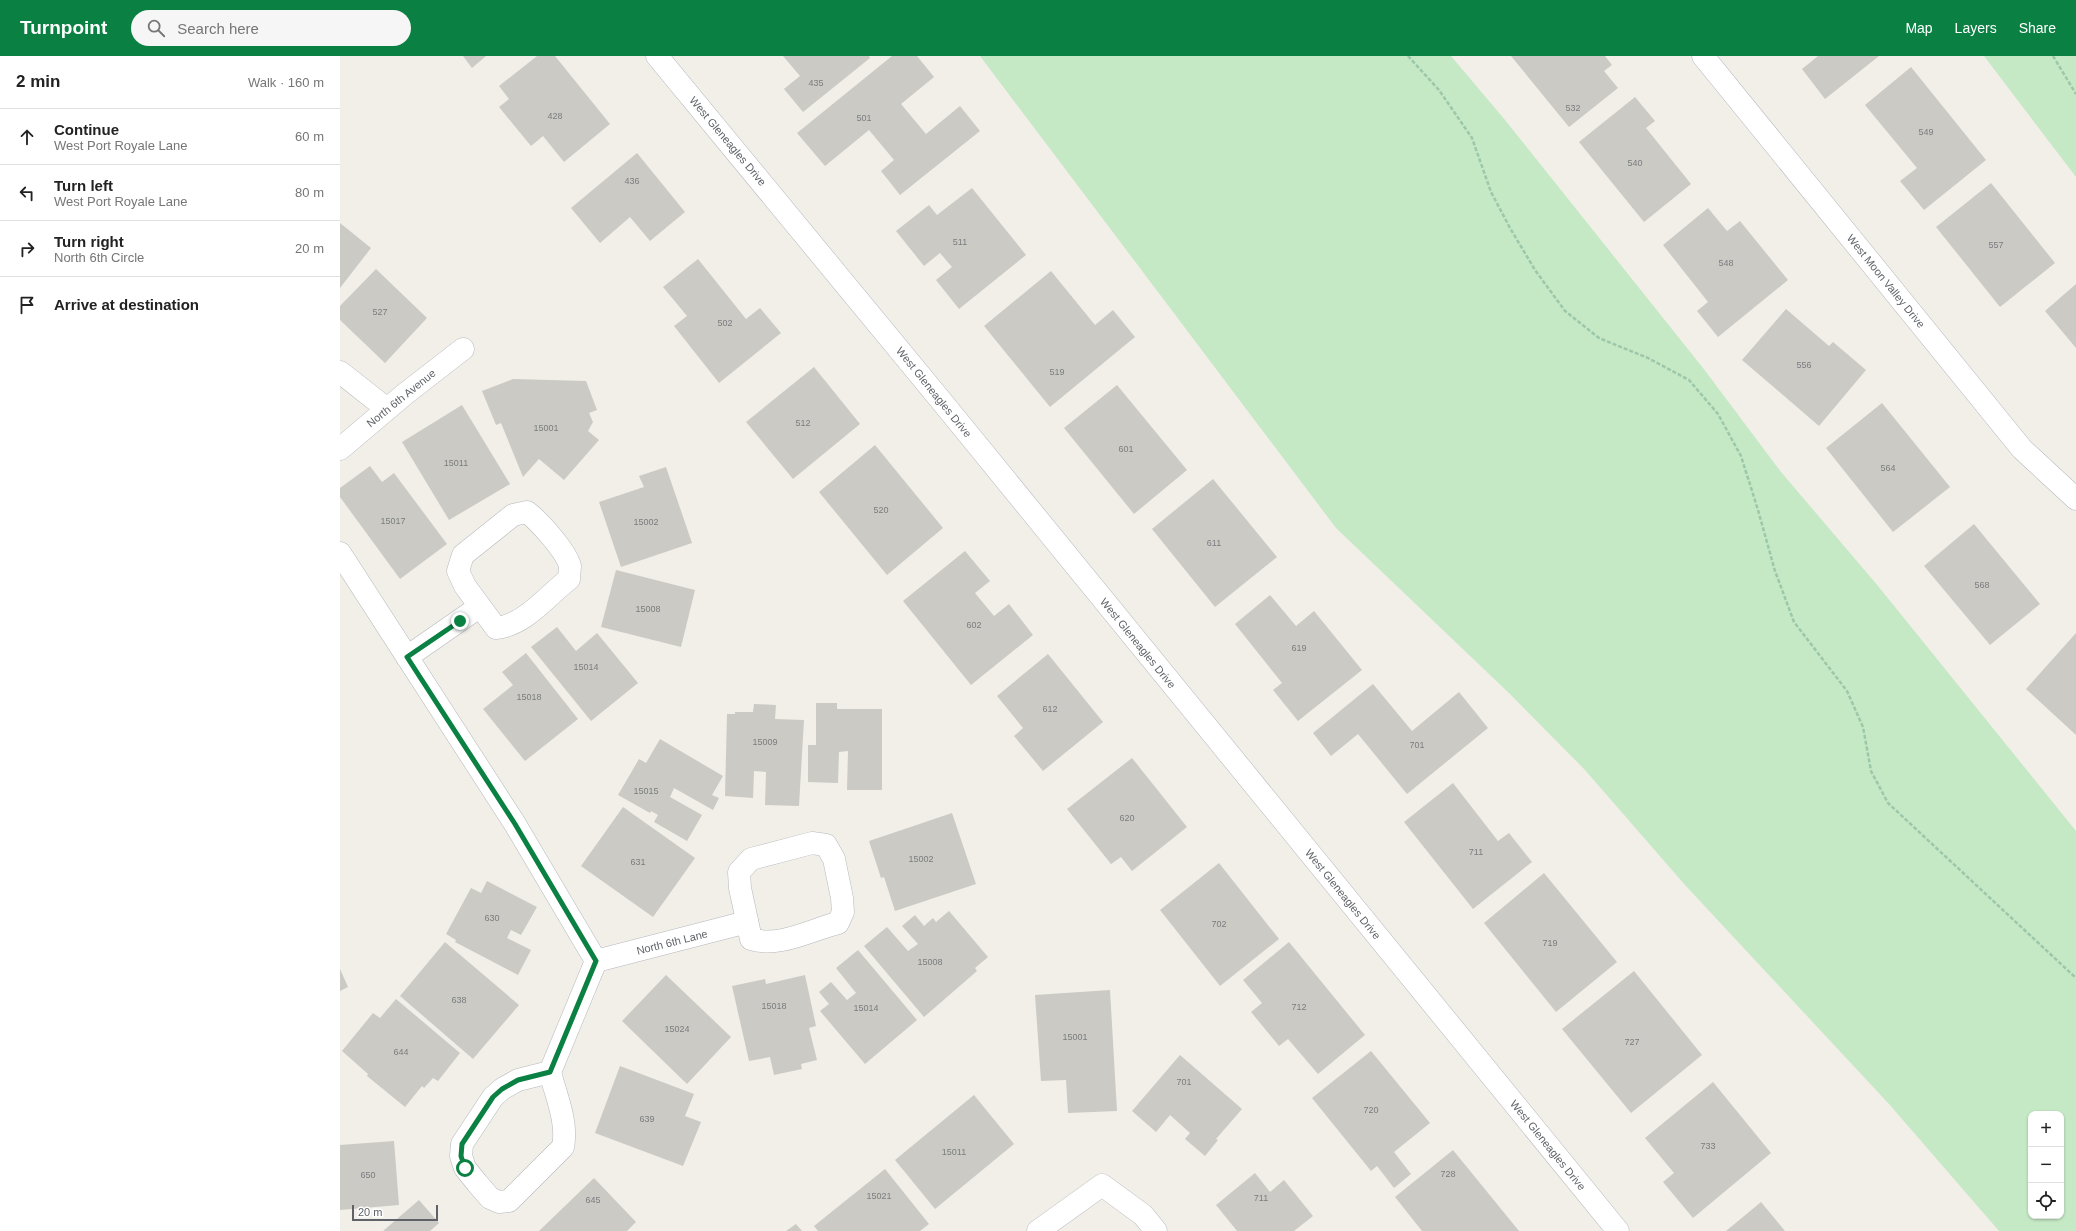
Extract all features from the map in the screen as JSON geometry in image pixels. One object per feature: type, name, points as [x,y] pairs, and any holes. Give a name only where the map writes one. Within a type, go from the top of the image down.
[{"type":"street","name":"West Gleneagles Drive","points":[[657,56],[948,409],[1613,1230]]},
{"type":"street","name":"West Moon Valley Drive","points":[[1703,56],[2022,449],[2076,499]]},
{"type":"street","name":"North 6th Avenue","points":[[340,449],[387,408],[463,348]]},
{"type":"street","points":[[340,372],[387,408]]},
{"type":"street","points":[[527,512],[540,522],[563,554],[570,566],[569,579],[520,620],[507,627],[496,628],[479,607],[465,586],[458,571],[463,555],[513,515],[527,512]]},
{"type":"street","points":[[340,553],[515,824],[596,961],[550,1072],[564,1124],[565,1137],[563,1147],[509,1201],[499,1202],[490,1198],[465,1168],[461,1156],[462,1144],[493,1097],[502,1089],[518,1080],[550,1072]]},
{"type":"street","points":[[407,657],[479,607]]},
{"type":"street","points":[[812,843],[826,845],[834,859],[842,898],[843,912],[838,923],[777,942],[762,942],[751,939],[747,922],[740,888],[739,872],[751,859],[812,843]]},
{"type":"street","name":"North 6th Lane","points":[[596,961],[747,922]]},
{"type":"street","points":[[1038,1231],[1102,1186],[1143,1215],[1156,1231]]},
{"type":"path","points":[[1408,56],[1439,90],[1472,138],[1491,192],[1510,228],[1535,270],[1565,311],[1599,338],[1648,358],[1688,380],[1718,414],[1741,456],[1775,571],[1794,622],[1847,691],[1863,727],[1871,771],[1888,803],[2076,978]]},
{"type":"path","points":[[2053,56],[2076,94]]},
{"type":"green space","points":[[980,56],[1451,56],[1505,120],[1703,368],[1781,472],[1878,586],[2076,831],[2076,1231],[1999,1231],[1889,1104],[1685,885],[1585,770],[1510,694],[1336,528]]},
{"type":"green space","points":[[1984,56],[2076,56],[2076,177]]},
{"type":"building","points":[[463,56],[486,56],[472,68]]},
{"type":"building","points":[[537,56],[555,56],[610,124],[564,162],[543,136],[531,146],[499,107],[509,99],[499,86]]},
{"type":"building","points":[[783,56],[869,56],[870,58],[803,112],[784,89],[800,76]]},
{"type":"building","points":[[892,56],[917,56],[934,77],[901,104],[926,134],[960,106],[980,131],[900,195],[881,171],[894,160],[869,130],[825,166],[797,133]]},
{"type":"building","points":[[1511,56],[1605,56],[1612,65],[1604,71],[1618,88],[1569,127]]},
{"type":"building","points":[[1818,56],[1879,56],[1825,99],[1802,69]]},
{"type":"building","points":[[1911,67],[1986,160],[1924,210],[1900,181],[1917,168],[1865,105]]},
{"type":"building","points":[[1635,97],[1655,121],[1646,128],[1691,184],[1644,222],[1579,142]]},
{"type":"building","points":[[637,153],[685,212],[650,241],[630,217],[600,243],[571,208]]},
{"type":"building","points":[[1991,183],[2055,263],[2000,307],[1936,227]]},
{"type":"building","points":[[972,188],[1026,255],[959,309],[936,280],[952,267],[940,253],[924,266],[896,231],[929,205],[937,215]]},
{"type":"building","points":[[1708,208],[1727,231],[1740,221],[1788,280],[1718,337],[1697,311],[1708,302],[1663,245]]},
{"type":"building","points":[[340,223],[371,248],[340,288]]},
{"type":"building","points":[[698,259],[746,319],[760,308],[781,333],[719,383],[674,326],[687,316],[663,287]]},
{"type":"building","points":[[376,269],[427,318],[385,363],[340,320],[340,306]]},
{"type":"building","points":[[1051,271],[1095,325],[1113,310],[1135,337],[1050,407],[984,326]]},
{"type":"building","points":[[2076,284],[2076,348],[2045,311]]},
{"type":"building","points":[[1786,309],[1829,346],[1833,342],[1866,370],[1819,426],[1742,360]]},
{"type":"building","points":[[814,367],[860,424],[793,479],[746,422]]},
{"type":"building","points":[[513,379],[586,381],[597,410],[589,413],[593,422],[588,431],[599,440],[564,480],[539,459],[523,477],[501,423],[496,425],[482,391]]},
{"type":"building","points":[[1117,385],[1187,470],[1134,514],[1064,428]]},
{"type":"building","points":[[1882,403],[1950,487],[1893,532],[1826,448]]},
{"type":"building","points":[[462,405],[510,484],[449,520],[402,442]]},
{"type":"building","points":[[875,445],[943,528],[887,575],[819,492]]},
{"type":"building","points":[[370,466],[382,482],[394,473],[447,544],[400,579],[340,497],[340,488]]},
{"type":"building","points":[[666,467],[692,543],[621,567],[599,502],[644,487],[639,476]]},
{"type":"building","points":[[1213,479],[1277,557],[1215,607],[1152,529]]},
{"type":"building","points":[[1974,524],[2040,604],[1990,645],[1924,566]]},
{"type":"building","points":[[965,551],[990,581],[975,593],[994,616],[1009,604],[1033,635],[971,685],[903,601]]},
{"type":"building","points":[[616,570],[695,590],[681,647],[601,627]]},
{"type":"building","points":[[1270,595],[1296,626],[1314,611],[1362,670],[1298,721],[1273,690],[1282,683],[1235,624]]},
{"type":"building","points":[[557,627],[576,651],[597,633],[638,683],[591,721],[531,647]]},
{"type":"building","points":[[2076,633],[2076,735],[2026,689]]},
{"type":"building","points":[[526,653],[578,719],[525,761],[483,709],[513,685],[502,672]]},
{"type":"building","points":[[1048,654],[1103,722],[1043,771],[1014,736],[1023,728],[997,696]]},
{"type":"building","points":[[1373,684],[1412,731],[1459,692],[1488,728],[1407,794],[1358,734],[1331,756],[1313,733]]},
{"type":"building","points":[[816,703],[837,703],[837,709],[882,709],[882,790],[847,790],[848,751],[839,752],[838,783],[808,782],[808,745],[816,745]]},
{"type":"building","points":[[754,704],[776,705],[775,719],[804,720],[799,806],[765,805],[766,772],[754,771],[753,798],[725,796],[727,714],[735,714],[735,712],[753,712]]},
{"type":"building","points":[[660,739],[723,776],[712,795],[719,798],[713,810],[674,788],[670,797],[702,815],[687,841],[654,822],[658,815],[651,811],[650,813],[618,795],[639,759],[646,763]]},
{"type":"building","points":[[1132,758],[1187,827],[1132,871],[1121,857],[1111,864],[1067,809]]},
{"type":"building","points":[[1453,783],[1498,841],[1509,833],[1532,862],[1473,909],[1404,822]]},
{"type":"building","points":[[623,807],[695,858],[653,917],[581,866]]},
{"type":"building","points":[[952,813],[976,884],[895,911],[884,877],[881,878],[869,841]]},
{"type":"building","points":[[1219,863],[1279,939],[1220,986],[1160,910]]},
{"type":"building","points":[[1544,873],[1617,962],[1556,1012],[1484,923]]},
{"type":"building","points":[[487,881],[537,907],[521,935],[511,930],[507,938],[531,950],[518,975],[455,942],[456,940],[446,934],[471,888],[481,893]]},
{"type":"building","points":[[949,911],[988,957],[975,968],[977,971],[924,1017],[864,946],[887,927],[908,951],[918,944],[902,926],[915,915],[924,926],[933,918],[936,922]]},
{"type":"building","points":[[445,942],[519,1005],[473,1059],[400,996]]},
{"type":"building","points":[[1289,942],[1365,1035],[1318,1074],[1288,1039],[1279,1046],[1251,1012],[1262,1003],[1243,980]]},
{"type":"building","points":[[858,950],[917,1020],[865,1064],[820,1011],[829,1004],[819,992],[831,982],[847,1000],[856,993],[836,968]]},
{"type":"building","points":[[340,969],[348,987],[340,991]]},
{"type":"building","points":[[1634,971],[1702,1055],[1631,1113],[1562,1029]]},
{"type":"building","points":[[666,975],[731,1037],[687,1084],[622,1021]]},
{"type":"building","points":[[805,975],[816,1026],[809,1028],[817,1060],[801,1064],[802,1069],[774,1075],[770,1057],[749,1061],[732,986],[765,979],[766,984]]},
{"type":"building","points":[[1110,990],[1117,1111],[1068,1113],[1066,1080],[1041,1081],[1035,995]]},
{"type":"building","points":[[396,999],[460,1053],[438,1081],[433,1078],[424,1088],[422,1086],[405,1107],[367,1076],[368,1074],[342,1051],[373,1013],[380,1018]]},
{"type":"building","points":[[1371,1051],[1430,1123],[1394,1152],[1411,1174],[1394,1188],[1377,1166],[1371,1171],[1312,1098]]},
{"type":"building","points":[[1180,1055],[1242,1109],[1216,1139],[1218,1140],[1205,1156],[1185,1139],[1190,1133],[1170,1115],[1156,1132],[1132,1111]]},
{"type":"building","points":[[620,1066],[694,1094],[685,1116],[701,1122],[683,1166],[595,1133]]},
{"type":"building","points":[[1713,1082],[1771,1153],[1693,1218],[1663,1182],[1674,1173],[1645,1138]]},
{"type":"building","points":[[974,1095],[1014,1144],[935,1209],[895,1160]]},
{"type":"building","points":[[394,1141],[399,1205],[340,1210],[340,1145]]},
{"type":"building","points":[[1453,1150],[1519,1231],[1422,1231],[1395,1197]]},
{"type":"building","points":[[885,1169],[929,1224],[920,1231],[818,1231],[814,1226]]},
{"type":"building","points":[[1255,1173],[1270,1192],[1284,1180],[1313,1216],[1294,1231],[1237,1231],[1216,1205]]},
{"type":"building","points":[[594,1178],[636,1222],[627,1231],[539,1231]]},
{"type":"building","points":[[419,1200],[439,1223],[430,1231],[383,1231]]},
{"type":"building","points":[[1761,1202],[1785,1231],[1726,1231]]},
{"type":"building","points":[[796,1224],[802,1231],[786,1231]]},
{"type":"route","points":[[460,621],[407,657],[515,824],[596,961],[550,1072],[518,1080],[502,1089],[493,1097],[462,1144],[461,1156],[465,1168]]}]
